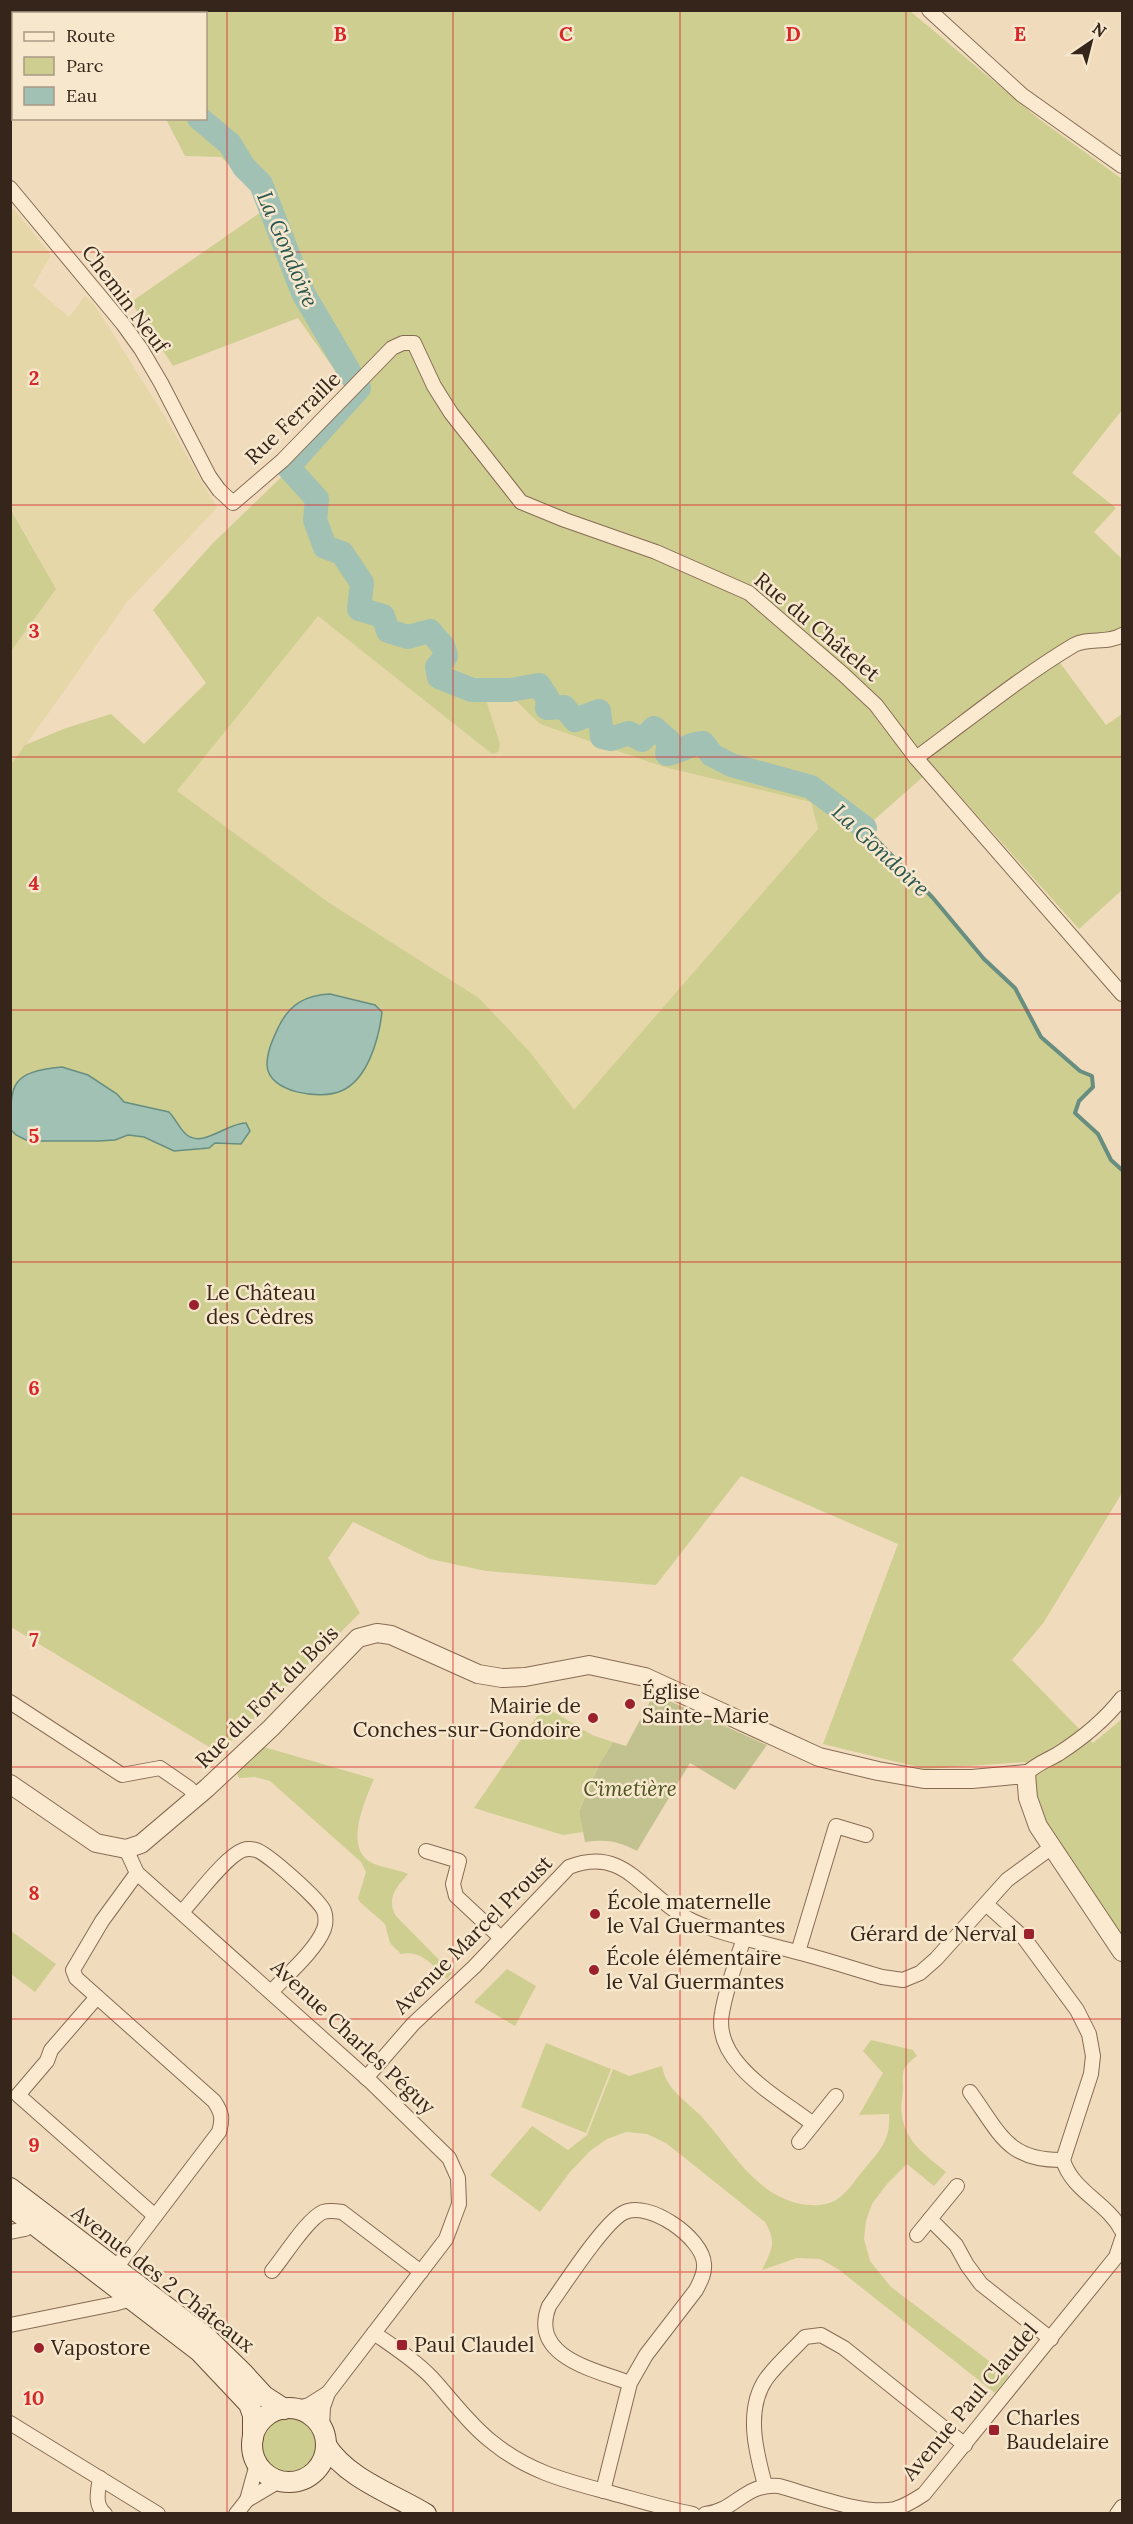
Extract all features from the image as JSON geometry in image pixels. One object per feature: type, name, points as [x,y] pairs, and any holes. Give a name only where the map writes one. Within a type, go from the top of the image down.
[{"type":"main road","name":"Avenue des 2 Châteaux","points":[[10,2188],[35,2216],[131,2299],[199,2351],[232,2383],[249,2403],[253,2415],[253,2438]]},
{"type":"main road","name":"Avenue des 2 Châteaux","points":[[10,2205],[35,2216],[115,2269],[206,2337],[264,2396],[289,2409]]},
{"type":"main road","points":[[363,2480],[322,2473],[299,2481],[279,2481],[270,2477],[257,2464],[253,2455],[253,2438],[264,2418],[273,2412],[289,2409],[315,2419],[334,2458],[363,2480],[426,2514]]},
{"type":"main road","points":[[309,2477],[318,2469],[324,2457],[324,2437]]},
{"type":"street","points":[[929,10],[1022,95],[1122,166]]},
{"type":"street","name":"Chemin Neuf","points":[[10,188],[123,324],[161,384],[209,476],[233,503]]},
{"type":"street","name":"Rue Ferraille","points":[[233,503],[283,460],[392,348],[403,343],[414,343]]},
{"type":"street","name":"Rue du Châtelet","points":[[414,343],[434,386],[452,413],[521,502],[656,552],[749,594],[870,699],[916,758],[1122,994]]},
{"type":"street","points":[[916,758],[1077,644],[1114,640],[1122,635]]},
{"type":"street","name":"Rue du Fort du Bois","points":[[126,1849],[141,1844],[197,1797],[271,1728],[358,1638],[377,1633],[391,1635],[478,1674],[502,1678],[525,1677],[589,1665],[645,1677],[819,1757],[924,1779],[972,1779],[1026,1774],[1037,1763],[1056,1755],[1086,1734],[1108,1716],[1122,1698]]},
{"type":"street","points":[[10,1702],[123,1775],[160,1768],[189,1788],[197,1797]]},
{"type":"street","points":[[1026,1774],[1028,1798],[1038,1826],[1122,1952]]},
{"type":"street","points":[[10,1784],[96,1843],[126,1849]]},
{"type":"street","points":[[798,1952],[836,1826],[866,1835]]},
{"type":"street","name":"Avenue Marcel Proust","points":[[366,2078],[413,2025],[501,1938],[568,1867],[591,1860],[620,1865],[665,1904],[686,1917],[744,1938],[882,1977],[903,1980],[920,1973],[936,1959],[1007,1880],[1052,1847]]},
{"type":"street","name":"Avenue Charles Péguy","points":[[126,1849],[137,1873],[366,2078],[449,2158],[458,2178],[459,2204],[446,2239],[328,2393],[323,2407],[324,2437]]},
{"type":"street","points":[[183,1912],[234,1855],[245,1849],[257,1850],[272,1859],[319,1903],[326,1920],[324,1929],[315,1944],[272,1992]]},
{"type":"street","points":[[426,1851],[459,1861],[453,1884],[456,1896],[501,1938]]},
{"type":"street","points":[[115,2269],[219,2132],[223,2114],[214,2101],[76,1978],[73,1970],[102,1921],[137,1873]]},
{"type":"street","points":[[986,1904],[1024,1938],[1077,2010],[1089,2034],[1093,2056],[1091,2074],[1064,2160],[1067,2172],[1112,2214],[1122,2231]]},
{"type":"street","points":[[744,1938],[721,2014],[724,2044],[740,2068],[813,2124]]},
{"type":"street","points":[[97,1997],[51,2050],[47,2061],[18,2095],[155,2216]]},
{"type":"street","points":[[970,2092],[1007,2143],[1022,2153],[1041,2160],[1064,2160]]},
{"type":"street","points":[[799,2142],[836,2096]]},
{"type":"street","points":[[917,2235],[957,2186]]},
{"type":"street","points":[[603,2491],[630,2383],[646,2355],[702,2279],[704,2263],[696,2244],[654,2212],[640,2209],[624,2212],[609,2225],[549,2306],[544,2328],[548,2338],[561,2355],[630,2383]]},
{"type":"street","points":[[272,2271],[311,2221],[321,2212],[330,2211],[342,2212],[421,2272]]},
{"type":"street","points":[[10,2232],[25,2229],[35,2216]]},
{"type":"street","points":[[930,2219],[956,2245],[981,2284],[1051,2339]]},
{"type":"street","name":"Avenue Paul Claudel","points":[[765,2485],[779,2486],[862,2511],[880,2511],[909,2503],[924,2494],[1116,2257],[1122,2239]]},
{"type":"street","points":[[10,2325],[131,2299]]},
{"type":"street","points":[[374,2333],[430,2376],[467,2419],[492,2442],[534,2468],[562,2481],[603,2491],[664,2511],[693,2514]]},
{"type":"street","points":[[705,2514],[716,2512],[752,2489],[765,2485],[758,2458],[754,2427],[756,2407],[764,2381],[805,2337],[821,2335],[844,2348],[965,2445]]},
{"type":"street","name":"Avenue Charles Péguy","points":[[289,2409],[309,2405],[328,2393]]},
{"type":"street","points":[[13,2430],[100,2478],[154,2513]]},
{"type":"street","points":[[247,2500],[257,2464]]},
{"type":"street","points":[[100,2478],[97,2494],[100,2509],[105,2514]]},
{"type":"street","points":[[236,2514],[247,2500],[279,2481]]},
{"type":"street","points":[[1117,2514],[1122,2507]]},
{"type":"shaded area","points":[[14,209],[51,255],[33,286],[69,317],[85,296],[94,304],[164,415],[217,508],[127,602],[11,766],[10,651],[56,589],[11,508],[10,212]]},
{"type":"shaded area","points":[[318,616],[492,754],[487,703],[495,695],[508,696],[540,724],[812,802],[818,829],[574,1111],[530,1052],[479,998],[328,902],[176,791]]},
{"type":"green space","points":[[910,11],[1039,119],[1122,179],[1122,410],[1072,473],[1116,508],[1094,532],[1122,559],[1122,628],[1116,632],[1076,636],[1052,652],[1106,725],[1122,714],[1122,890],[1079,929],[934,767],[865,828],[933,898],[984,959],[1015,988],[1041,1037],[1080,1071],[1092,1076],[1093,1087],[1079,1101],[1075,1113],[1098,1134],[1111,1160],[1122,1170],[1122,1493],[1044,1622],[1012,1660],[1093,1743],[1122,1719],[1122,1941],[1054,1842],[1033,1796],[1025,1762],[926,1769],[823,1744],[898,1544],[741,1476],[656,1585],[486,1571],[430,1559],[353,1522],[328,1558],[360,1613],[219,1753],[11,1627],[10,766],[25,745],[66,728],[111,714],[144,744],[206,683],[153,610],[212,544],[358,403],[298,318],[173,366],[131,302],[264,210],[255,188],[221,157],[185,156],[167,120],[207,120],[207,12],[24,12]],"holes":[[[318,616],[492,754],[498,752],[500,744],[487,703],[495,695],[507,696],[516,701],[540,724],[664,767],[811,802],[818,829],[574,1110],[530,1052],[479,998],[328,902],[177,791]]]},
{"type":"green space","points":[[10,508],[56,589],[11,651],[10,651]]},
{"type":"green space","name":"Cimetière","points":[[654,1694],[767,1745],[735,1790],[690,1763],[637,1851],[612,1842],[585,1842],[579,1811],[599,1765],[613,1742],[626,1746]]},
{"type":"green space","points":[[544,1706],[592,1735],[613,1742],[599,1765],[579,1810],[583,1832],[563,1835],[474,1808]]},
{"type":"green space","points":[[264,1747],[374,1779],[359,1824],[359,1847],[363,1856],[372,1863],[408,1874],[392,1898],[393,1910],[396,1916],[452,1973],[447,1979],[427,1960],[415,1954],[401,1954],[390,1943],[385,1924],[358,1898],[366,1872],[361,1862],[270,1781],[255,1777],[239,1778],[236,1772]]},
{"type":"green space","points":[[11,1931],[56,1964],[35,1992],[11,1974]]},
{"type":"green space","points":[[507,1969],[536,1986],[515,2026],[474,2002]]},
{"type":"green space","points":[[871,2040],[913,2050],[917,2056],[908,2063],[903,2073],[901,2108],[904,2125],[918,2148],[946,2172],[934,2186],[907,2164],[887,2184],[872,2204],[866,2221],[864,2239],[870,2261],[891,2287],[1009,2376],[995,2393],[838,2269],[820,2259],[797,2258],[762,2270],[772,2246],[771,2235],[765,2222],[666,2143],[647,2134],[626,2132],[607,2139],[590,2151],[570,2172],[540,2212],[490,2175],[532,2126],[568,2150],[587,2135],[613,2069],[629,2076],[662,2066],[672,2088],[700,2115],[744,2168],[769,2191],[801,2204],[819,2205],[832,2202],[847,2191],[873,2159],[888,2132],[889,2114],[859,2115],[883,2073],[863,2051]]},
{"type":"green space","points":[[546,2043],[611,2069],[586,2133],[521,2107]]},
{"type":"green space","points":[[282,2416],[294,2416],[309,2424],[317,2439],[317,2451],[309,2466],[294,2474],[282,2474],[267,2466],[259,2451],[259,2439],[267,2424]]},
{"type":"water","points":[[330,994],[375,1005],[382,1012],[375,1046],[365,1068],[350,1086],[332,1094],[309,1094],[286,1088],[270,1075],[267,1065],[269,1050],[279,1026],[288,1012],[300,1002],[313,996]]},
{"type":"water","points":[[62,1067],[88,1075],[117,1094],[124,1102],[169,1112],[185,1133],[193,1138],[208,1137],[232,1126],[246,1123],[250,1131],[241,1144],[215,1143],[209,1148],[174,1151],[144,1137],[128,1135],[115,1140],[28,1141],[16,1135],[11,1130],[11,1101],[17,1083],[32,1072]]},
{"type":"waterway","name":"La Gondoire","points":[[201,120],[230,144],[244,167],[261,184],[303,293],[359,388],[288,467],[317,499],[315,520],[325,547],[342,553],[362,583],[359,609],[383,616],[388,631],[408,637],[430,631],[443,646],[446,656],[437,667],[439,677],[472,690],[510,690],[539,685],[548,699],[547,708],[564,707],[575,720],[599,711],[602,737],[611,739],[629,733],[642,740],[654,728],[669,741],[667,754],[703,743],[712,755],[731,765],[811,787],[865,828]]},
{"type":"waterway","name":"La Gondoire","points":[[865,828],[933,898],[984,959],[1015,988],[1041,1037],[1080,1071],[1092,1076],[1093,1087],[1079,1101],[1075,1113],[1098,1134],[1111,1160],[1122,1170]]},
{"type":"place","name":"Le Château des Cèdres","points":[[194,1305]]},
{"type":"place","name":"Église Sainte-Marie","points":[[630,1704]]},
{"type":"place","name":"Mairie de Conches-sur-Gondoire","points":[[593,1718]]},
{"type":"place","name":"École maternelle le Val Guermantes","points":[[595,1914]]},
{"type":"place","name":"Gérard de Nerval","points":[[1029,1934]]},
{"type":"place","name":"École élémentaire le Val Guermantes","points":[[594,1970]]},
{"type":"place","name":"Paul Claudel","points":[[402,2345]]},
{"type":"place","name":"Vapostore","points":[[39,2348]]},
{"type":"place","name":"Charles Baudelaire","points":[[994,2430]]}]
